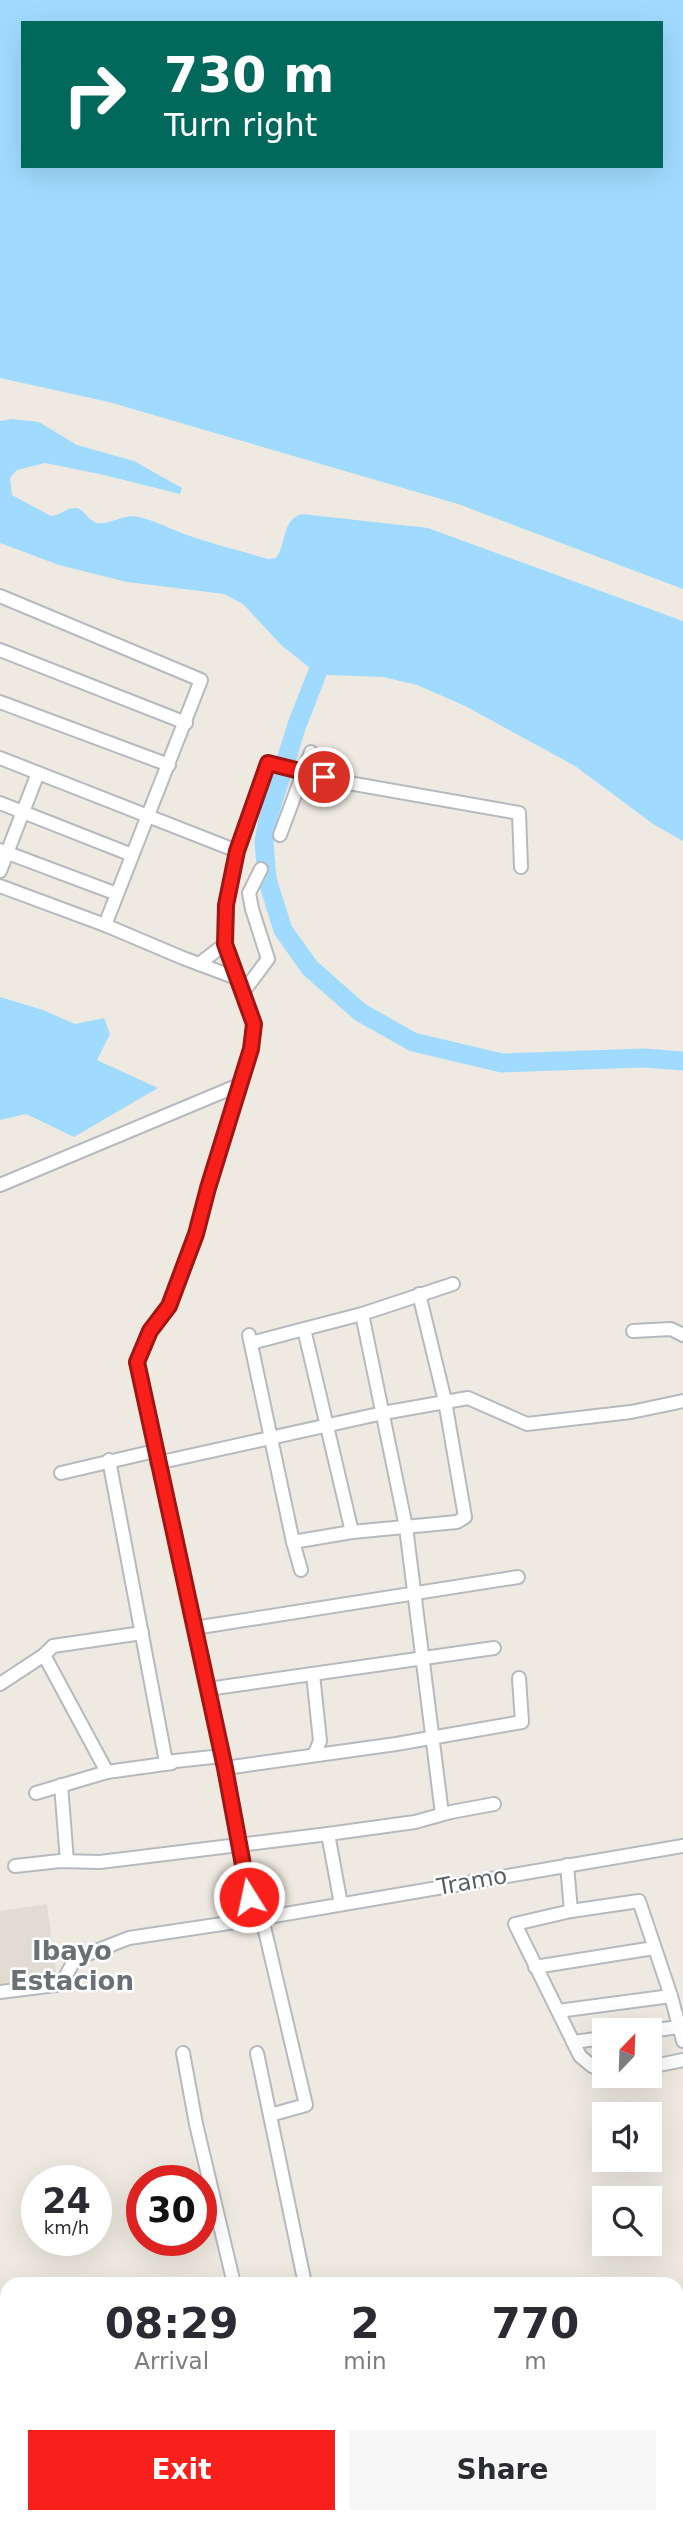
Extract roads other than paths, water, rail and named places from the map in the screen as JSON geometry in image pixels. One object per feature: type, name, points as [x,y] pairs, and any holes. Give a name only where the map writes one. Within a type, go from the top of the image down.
[{"type":"street","points":[[0,596],[201,680],[105,925]]},
{"type":"street","points":[[0,650],[186,723]]},
{"type":"street","points":[[0,702],[169,765]]},
{"type":"street","points":[[280,835],[300,771],[311,752]]},
{"type":"street","points":[[0,758],[237,851]]},
{"type":"street","points":[[270,2116],[306,2105],[239,1843],[224,1762],[137,1362],[150,1331],[169,1306],[196,1234],[251,1049],[254,1024],[225,944],[226,905],[237,851],[268,763],[343,782],[519,813],[521,867]]},
{"type":"street","points":[[0,871],[4,852],[23,813],[38,772]]},
{"type":"street","points":[[0,803],[132,855]]},
{"type":"street","points":[[4,852],[117,894]]},
{"type":"street","points":[[241,985],[268,959],[255,921],[249,892],[261,869]]},
{"type":"street","points":[[0,887],[105,925],[199,964],[241,985]]},
{"type":"street","points":[[199,964],[225,944]]},
{"type":"street","points":[[0,1185],[239,1085]]},
{"type":"street","points":[[301,1570],[250,1339],[362,1314],[453,1284]]},
{"type":"street","points":[[293,1542],[352,1532],[457,1522],[465,1517],[445,1401],[419,1294]]},
{"type":"street","points":[[362,1314],[407,1527],[442,1814]]},
{"type":"street","points":[[304,1329],[352,1532]]},
{"type":"street","points":[[633,1331],[679,1331]]},
{"type":"street","points":[[61,1473],[109,1460],[156,1457],[271,1438],[383,1413],[468,1398],[527,1424],[631,1412],[683,1401]]},
{"type":"street","points":[[109,1460],[166,1762],[224,1762],[314,1755],[522,1722],[519,1678]]},
{"type":"street","points":[[194,1628],[518,1577]]},
{"type":"street","points":[[0,1684],[53,1646],[142,1633]]},
{"type":"street","points":[[208,1689],[494,1648]]},
{"type":"street","points":[[44,1655],[107,1772]]},
{"type":"street","points":[[313,1674],[320,1741],[314,1755]]},
{"type":"street","points":[[36,1793],[107,1772],[172,1762]]},
{"type":"street","points":[[61,1785],[67,1861]]},
{"type":"street","points":[[15,1866],[67,1861],[100,1862],[328,1834],[415,1822],[494,1804]]},
{"type":"street","points":[[328,1834],[341,1905]]},
{"type":"street","name":"Tramo","points":[[0,1992],[56,1985],[63,1980],[75,1959],[129,1938],[257,1919],[683,1846]]},
{"type":"street","points":[[567,1865],[571,1911]]},
{"type":"street","points":[[592,2066],[580,2056],[515,1924],[571,1911],[639,1901],[683,2041]]},
{"type":"street","points":[[535,1967],[654,1948]]},
{"type":"street","points":[[558,2011],[671,1996]]},
{"type":"street","points":[[662,2029],[679,2027]]},
{"type":"street","points":[[573,2042],[592,2040]]},
{"type":"street","points":[[183,2053],[196,2124],[232,2277]]},
{"type":"street","points":[[257,2053],[304,2277]]},
{"type":"street","points":[[662,2064],[683,2060]]},
{"type":"water","points":[[0,0],[683,0],[683,589],[458,504],[109,402],[0,378]]},
{"type":"water","points":[[12,419],[39,422],[77,445],[134,461],[182,488],[180,494],[45,463],[17,470],[10,478],[12,495],[51,516],[76,508],[97,523],[139,517],[199,539],[268,559],[276,558],[287,527],[295,517],[302,514],[428,528],[683,621],[683,841],[653,824],[575,766],[465,706],[417,685],[383,677],[328,675],[310,668],[281,645],[243,604],[224,594],[127,582],[59,565],[0,543],[0,421]]},
{"type":"water","points":[[0,997],[43,1010],[75,1024],[104,1018],[110,1034],[97,1060],[158,1088],[74,1137],[26,1114],[0,1120]]},
{"type":"waterway","points":[[318,671],[297,725],[269,814],[264,842],[267,879],[283,930],[310,968],[360,1012],[413,1042],[502,1063],[644,1058],[683,1061]]},
{"type":"district","name":"Ibayo Estacion","points":[[72,1966]]}]
